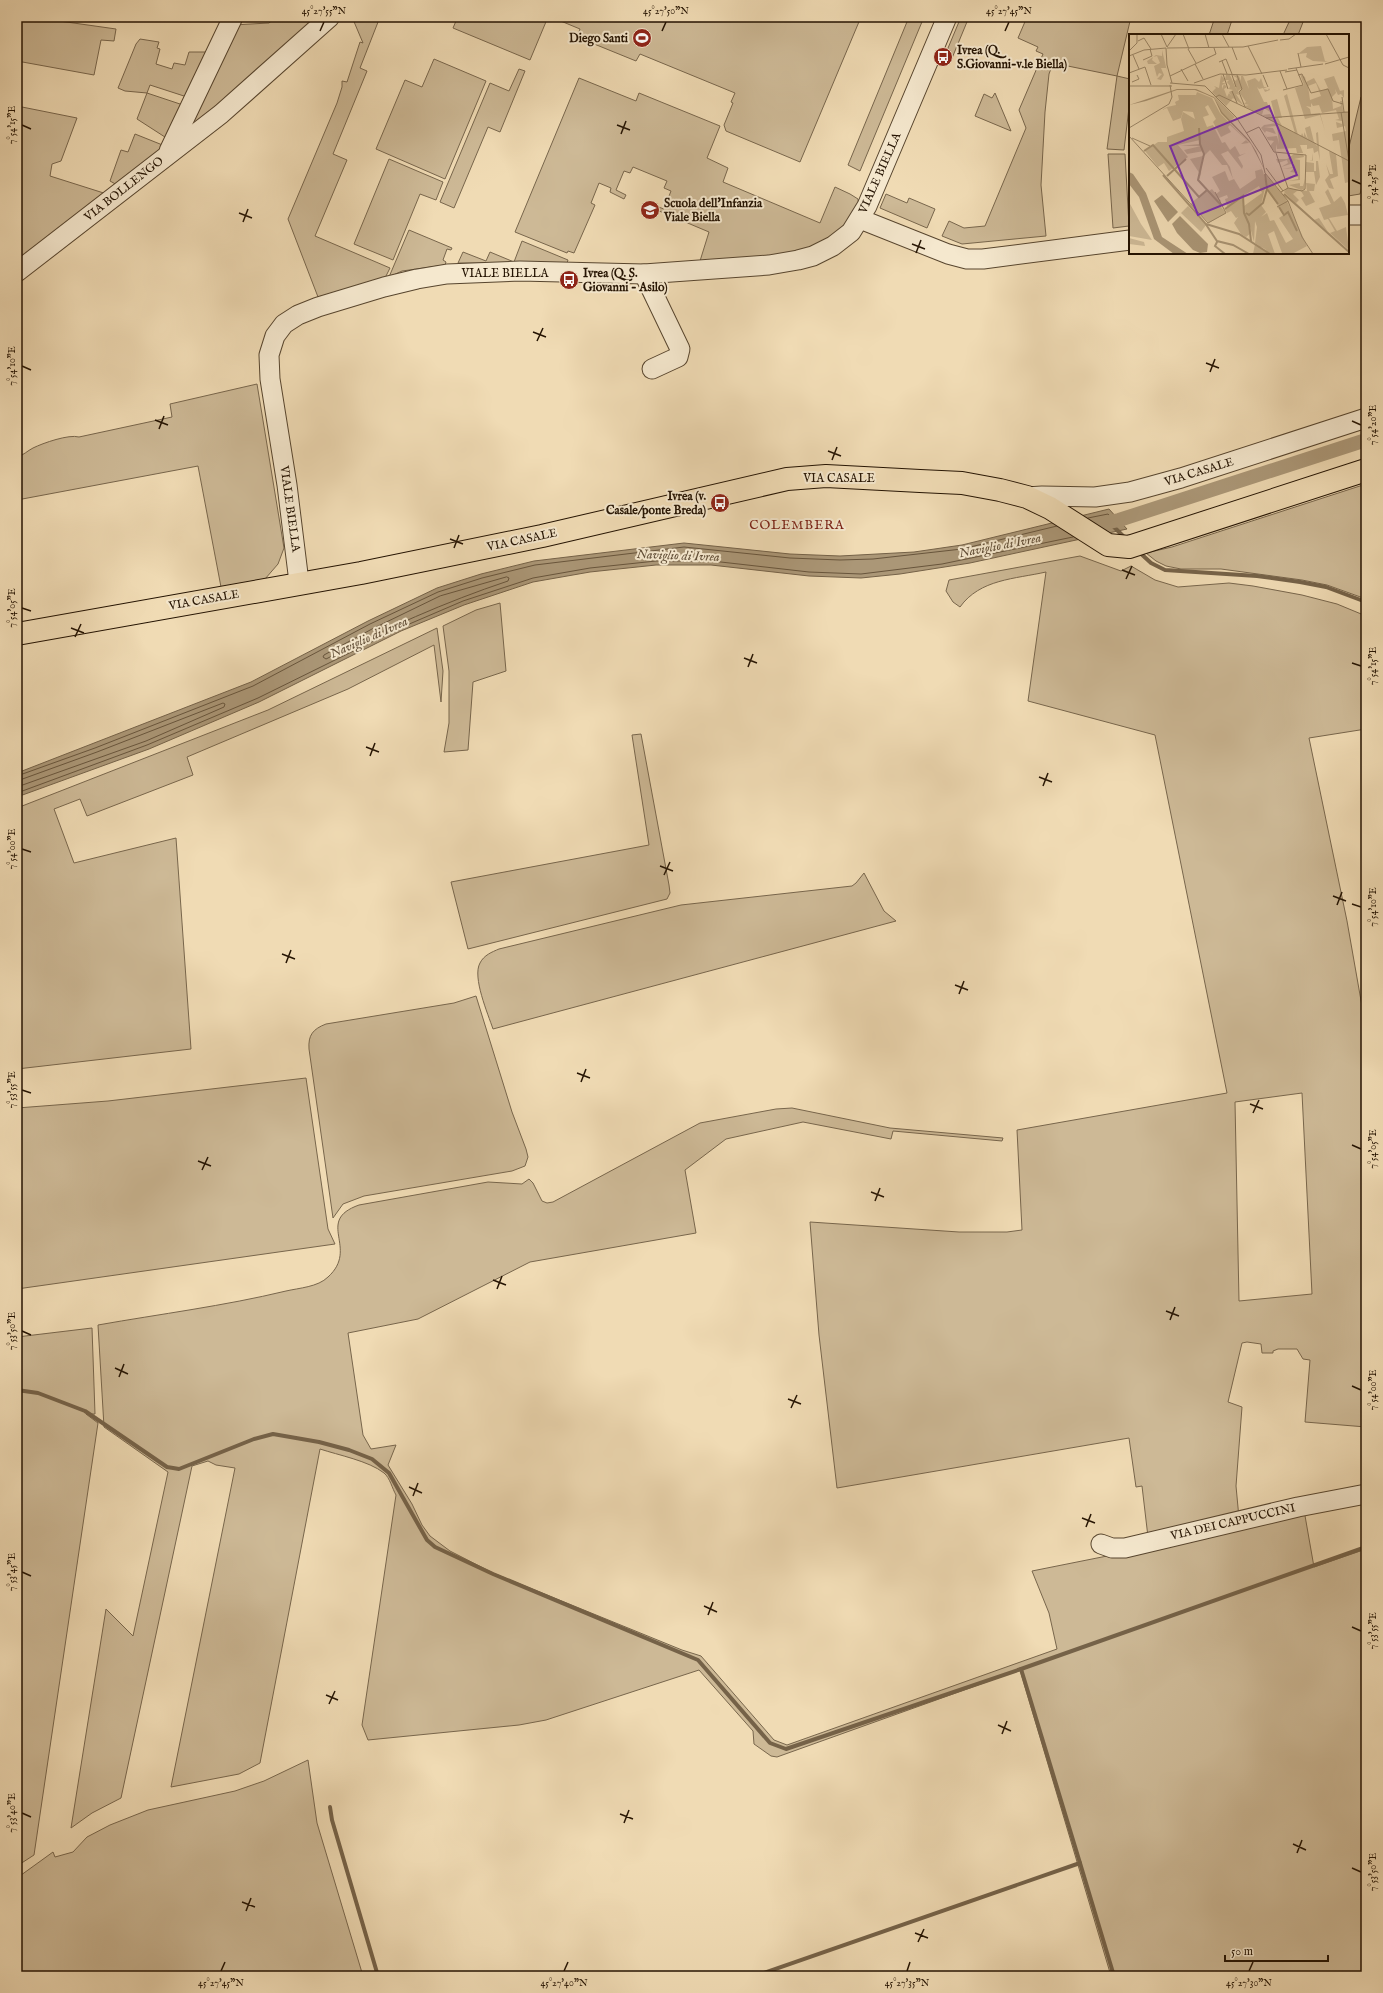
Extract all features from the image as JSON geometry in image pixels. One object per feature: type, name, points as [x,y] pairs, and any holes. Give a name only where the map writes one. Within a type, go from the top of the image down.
[{"type":"main road","name":"VIA CASALE","points":[[17,634],[299,582],[361,573],[542,536],[787,479],[826,476],[962,483],[1027,497],[1050,508],[1108,545],[1129,547],[1366,470]]},
{"type":"street","name":"VIA BOLLENGO","points":[[17,272],[168,153],[233,17]]},
{"type":"street","points":[[168,153],[221,114],[330,17]]},
{"type":"street","name":"VIALE BIELLA","points":[[299,582],[287,485],[270,379],[269,355],[275,336],[284,324],[298,315],[318,307],[386,286],[447,274],[520,271],[644,274],[769,265],[814,256],[833,246],[851,232],[860,219],[867,206],[947,17]]},
{"type":"street","points":[[1349,215],[1366,215]]},
{"type":"street","points":[[860,219],[948,254],[967,259],[983,259],[1129,240]]},
{"type":"street","points":[[644,274],[680,350],[678,357],[652,369]]},
{"type":"street","name":"VIA CASALE","points":[[1027,497],[1095,496],[1130,492],[1181,478],[1366,418]]},
{"type":"street","name":"VIA DEI CAPPUCCINI","points":[[1100,1544],[1112,1548],[1125,1548],[1290,1509],[1366,1494]]},
{"type":"shaded area","points":[[17,17],[31,17],[116,29],[114,41],[101,40],[94,75],[17,61]]},
{"type":"shaded area","points":[[276,17],[325,17],[183,139],[233,25],[269,23]]},
{"type":"shaded area","points":[[352,17],[380,17],[360,68],[367,71],[333,154],[347,160],[315,236],[390,268],[385,278],[318,297],[288,219],[337,103],[342,87],[342,81],[347,82],[360,42],[363,43]]},
{"type":"shaded area","points":[[445,17],[548,17],[530,60],[453,28],[456,21]]},
{"type":"shaded area","points":[[551,17],[861,17],[800,162],[726,131],[724,125],[733,103],[731,102],[735,93],[640,54],[636,61],[577,37],[580,29]]},
{"type":"shaded area","points":[[909,17],[924,17],[860,171],[848,165]]},
{"type":"shaded area","points":[[961,17],[969,17],[950,63],[943,60]]},
{"type":"shaded area","points":[[1027,17],[1131,17],[1117,76],[1053,63],[1049,74],[1045,112],[1041,185],[1046,236],[962,244],[942,236],[949,221],[964,228],[985,226],[1026,128],[1019,110],[1043,54],[1036,51],[1038,47],[1018,38]]},
{"type":"shaded area","points":[[1215,17],[1233,17],[1227,34],[1209,34]]},
{"type":"shaded area","points":[[1282,17],[1305,17],[1298,34],[1283,34],[1290,20]]},
{"type":"shaded area","points":[[140,39],[159,42],[157,48],[160,49],[156,64],[172,69],[174,63],[185,65],[189,52],[205,52],[208,55],[187,97],[150,85],[147,93],[125,91],[118,88],[136,44]]},
{"type":"shaded area","points":[[434,59],[486,81],[445,179],[376,149],[405,80],[422,87]]},
{"type":"shaded area","points":[[519,69],[525,71],[500,132],[488,127],[454,208],[440,202],[490,83],[509,91]]},
{"type":"shaded area","points":[[1117,76],[1129,79],[1129,108],[1124,150],[1107,149]]},
{"type":"shaded area","points":[[579,78],[636,101],[639,93],[720,126],[707,158],[728,168],[723,182],[820,223],[835,187],[858,199],[858,206],[846,223],[831,236],[815,245],[778,256],[700,261],[709,232],[652,208],[653,205],[664,209],[671,191],[664,188],[667,181],[633,167],[630,173],[624,171],[616,190],[626,195],[624,199],[610,192],[611,188],[599,183],[591,203],[595,205],[574,253],[568,251],[567,253],[515,232]]},
{"type":"shaded area","points":[[147,93],[183,105],[168,139],[137,119]]},
{"type":"shaded area","points":[[995,93],[1011,131],[975,116],[984,94],[992,98]]},
{"type":"shaded area","points":[[1361,97],[1366,99],[1366,171],[1360,194],[1349,196],[1349,147]]},
{"type":"shaded area","points":[[17,106],[77,118],[61,161],[52,164],[50,176],[110,195],[17,268]]},
{"type":"shaded area","points":[[135,134],[165,146],[119,186],[110,181],[121,150],[128,152]]},
{"type":"shaded area","points":[[1108,154],[1125,154],[1129,226],[1113,228]]},
{"type":"shaded area","points":[[389,159],[443,182],[436,200],[420,194],[393,260],[354,244]]},
{"type":"shaded area","points":[[886,194],[907,203],[909,198],[935,209],[927,228],[880,208]]},
{"type":"shaded area","points":[[409,230],[452,248],[451,250],[447,249],[443,260],[446,262],[445,265],[402,271],[389,277]]},
{"type":"shaded area","points":[[522,241],[568,260],[567,263],[458,263],[463,252],[486,261],[490,252],[514,262]]},
{"type":"shaded area","points":[[257,384],[284,548],[278,564],[265,579],[221,587],[198,466],[17,500],[17,457],[33,448],[63,438],[75,436],[79,437],[172,417],[170,404]]},
{"type":"shaded area","points":[[1366,484],[1366,599],[1327,585],[1302,580],[1221,569],[1181,569],[1166,566],[1156,561],[1146,553],[1172,547]]},
{"type":"shaded area","points":[[1080,556],[1121,571],[1131,566],[1155,580],[1178,587],[1229,583],[1253,586],[1302,595],[1337,604],[1366,616],[1366,729],[1309,738],[1347,921],[1366,1029],[1366,1427],[1305,1422],[1310,1360],[1303,1359],[1297,1349],[1278,1349],[1273,1351],[1273,1353],[1262,1353],[1261,1344],[1247,1342],[1242,1343],[1228,1402],[1242,1407],[1236,1486],[1239,1518],[1148,1537],[1142,1486],[1136,1487],[1129,1438],[837,1488],[819,1335],[810,1222],[959,1232],[1007,1232],[1022,1230],[1017,1130],[1227,1093],[1155,735],[1028,701],[1046,572],[988,585],[968,598],[960,607],[953,602],[946,591],[949,580]],"holes":[[[1302,1093],[1312,1294],[1239,1301],[1235,1102]]]},
{"type":"shaded area","points":[[500,603],[506,671],[473,682],[468,750],[444,752],[449,723],[449,671],[443,626],[476,610]]},
{"type":"shaded area","points":[[437,628],[443,671],[441,702],[434,645],[348,689],[187,757],[193,775],[87,816],[80,799],[54,809],[74,863],[176,838],[191,1049],[17,1069],[17,808],[268,710]]},
{"type":"shaded area","points":[[641,734],[669,885],[670,893],[667,899],[468,949],[451,882],[649,845],[632,735]]},
{"type":"shaded area","points":[[864,873],[884,911],[896,921],[493,1029],[479,986],[478,969],[480,963],[488,954],[499,949],[681,905],[852,886]]},
{"type":"shaded area","points":[[476,996],[512,1112],[526,1149],[528,1157],[525,1166],[512,1171],[364,1196],[343,1204],[333,1218],[309,1049],[309,1040],[312,1033],[326,1024],[454,1003]]},
{"type":"shaded area","points":[[306,1078],[328,1229],[335,1244],[17,1289],[17,1108],[108,1101]]},
{"type":"shaded area","points":[[792,1108],[890,1128],[1003,1138],[1002,1141],[893,1131],[891,1139],[803,1122],[726,1139],[685,1170],[696,1233],[530,1262],[418,1319],[348,1333],[363,1435],[371,1449],[396,1445],[388,1465],[412,1504],[422,1525],[430,1536],[450,1551],[493,1573],[682,1650],[701,1656],[774,1740],[787,1745],[1057,1649],[1049,1613],[1032,1571],[1127,1552],[1304,1510],[1314,1567],[1366,1549],[1366,1976],[1111,1976],[1020,1670],[777,1757],[771,1756],[754,1744],[753,1731],[699,1670],[546,1720],[519,1725],[368,1740],[362,1725],[396,1495],[388,1478],[378,1469],[362,1462],[320,1449],[260,1763],[239,1774],[171,1787],[235,1468],[216,1465],[208,1461],[192,1466],[121,1798],[92,1813],[71,1828],[106,1609],[133,1636],[168,1472],[104,1427],[98,1325],[192,1310],[308,1287],[319,1283],[328,1277],[337,1266],[340,1256],[338,1227],[340,1219],[346,1211],[359,1205],[488,1182],[522,1184],[529,1179],[533,1183],[542,1201],[547,1203],[553,1202],[700,1123],[776,1109]]},
{"type":"shaded area","points":[[92,1328],[95,1414],[86,1414],[98,1423],[34,1855],[17,1866],[17,1337]]},
{"type":"shaded area","points":[[308,1760],[317,1823],[363,1976],[17,1976],[17,1878],[53,1852],[55,1857],[73,1852],[87,1837],[110,1825],[148,1810],[235,1791],[264,1781]]},
{"type":"water","points":[[1109,509],[1127,529],[970,563],[900,574],[861,578],[809,576],[711,565],[656,565],[590,572],[533,582],[464,605],[401,631],[259,702],[149,749],[17,797],[17,773],[251,682],[368,621],[437,588],[481,574],[534,561],[684,543],[790,554],[840,556],[914,552],[962,545]]},
{"type":"waterway","name":"Naviglio di Ivrea","points":[[1100,524],[1119,520],[1366,440]]},
{"type":"waterway","points":[[1114,527],[1126,539]]},
{"type":"waterway","points":[[1138,551],[1151,563],[1165,570],[1257,576],[1300,582],[1326,587],[1366,602]]},
{"type":"waterway","points":[[17,1390],[38,1393],[85,1411],[167,1467],[179,1469],[254,1439],[273,1434],[319,1442],[349,1450],[372,1459],[389,1473],[427,1540],[435,1547],[493,1574],[698,1660],[770,1743],[786,1749],[1021,1669],[1366,1547]]},
{"type":"waterway","points":[[755,1976],[1080,1863],[1021,1669]]},
{"type":"waterway","points":[[330,1807],[332,1820],[378,1976]]},
{"type":"waterway","points":[[1080,1863],[1114,1976]]},
{"type":"place","name":"Diego Santi","points":[[642,38]]},
{"type":"place","name":"Ivrea (Q. S.Giovanni-v.le Biella)","points":[[943,57]]},
{"type":"place","name":"Scuola dell'Infanzia Viale Biella","points":[[650,210]]},
{"type":"place","name":"Ivrea (Q. S. Giovanni - Asilo)","points":[[569,280]]},
{"type":"place","name":"Ivrea (v. Casale/ponte Breda)","points":[[720,503]]},
{"type":"district","name":"COLEMBERA","points":[[797,525]]}]
